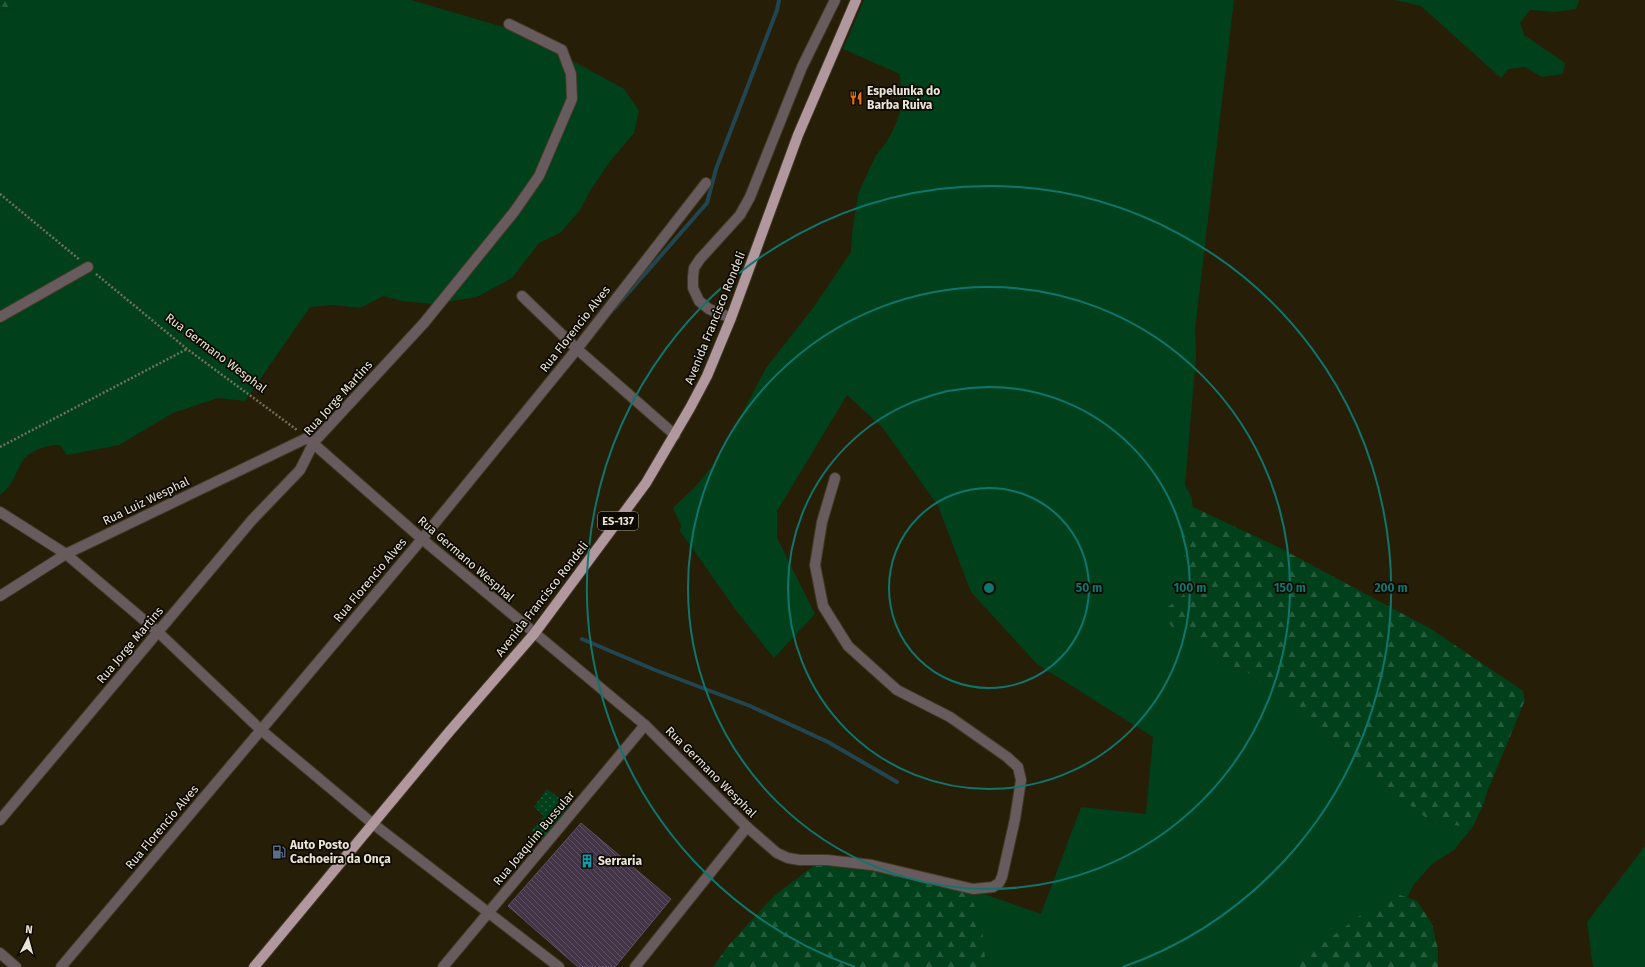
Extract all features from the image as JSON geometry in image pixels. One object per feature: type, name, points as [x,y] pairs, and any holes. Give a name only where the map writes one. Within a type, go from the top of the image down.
[{"type":"main road","name":"Avenida Francisco Rondeli","points":[[254,967],[372,823],[534,634],[646,483],[675,435],[707,376],[731,318],[798,135],[856,0]]},
{"type":"street","points":[[731,318],[709,309],[699,301],[693,288],[694,268],[700,259],[740,215],[750,197],[802,67],[835,0]]},
{"type":"street","name":"Rua Jorge Martins","points":[[0,820],[252,520],[300,470],[310,440],[424,323],[514,212],[539,176],[572,99],[572,74],[562,50],[509,24]]},
{"type":"street","name":"Rua Florencio Alves","points":[[61,967],[422,539],[577,349],[706,183]]},
{"type":"street","points":[[0,317],[88,267]]},
{"type":"street","points":[[522,296],[577,349],[675,435]]},
{"type":"street","name":"Rua Germano Wesphal","points":[[310,440],[422,539],[534,634],[645,725],[747,827],[777,853],[788,858],[872,865],[973,889],[985,889],[999,883],[1002,877],[1015,819],[1021,780],[1018,767],[1007,757],[950,717],[897,690],[848,646],[822,606],[815,565],[822,522],[836,478]]},
{"type":"street","name":"Rua Luiz Wesphal","points":[[0,596],[66,554],[310,440]]},
{"type":"street","points":[[0,512],[66,554],[158,632],[261,730],[372,823],[559,967]]},
{"type":"street","name":"Rua Joaquim Bussular","points":[[443,967],[645,725]]},
{"type":"street","points":[[635,967],[747,827]]},
{"type":"street","points":[[0,953],[16,967]]},
{"type":"path","name":"Rua Germano Wesphal","points":[[0,194],[187,349],[310,440]]},
{"type":"path","points":[[0,447],[187,349]]},
{"type":"green space","points":[[0,0],[20,0],[16,9],[0,11]]},
{"type":"green space","points":[[20,0],[411,0],[520,32],[624,89],[639,111],[634,133],[611,160],[590,191],[580,210],[560,233],[539,243],[512,278],[477,297],[433,304],[402,301],[383,296],[360,308],[334,305],[310,307],[245,401],[218,398],[173,413],[119,445],[67,455],[60,445],[39,449],[25,458],[11,483],[0,495],[0,11],[16,9]]},
{"type":"green space","points":[[864,0],[1234,0],[1195,329],[1196,356],[1185,485],[1192,498],[1193,507],[1188,512],[1183,528],[1186,579],[1183,595],[1172,603],[1174,629],[1185,633],[1196,641],[1206,643],[1216,654],[1240,670],[1246,671],[1430,821],[1472,828],[1454,850],[1432,864],[1414,884],[1407,898],[1392,893],[1291,967],[986,967],[984,957],[956,884],[1041,914],[1081,807],[1146,814],[1153,737],[1037,664],[971,592],[938,506],[883,428],[847,395],[777,511],[777,538],[815,614],[774,658],[738,613],[680,531],[681,525],[673,508],[695,487],[718,459],[766,368],[813,308],[851,252],[858,194],[876,155],[886,143],[895,126],[902,107],[900,74],[843,49]]},
{"type":"green space","points":[[1395,0],[1579,0],[1576,9],[1554,12],[1530,10],[1520,23],[1524,35],[1565,63],[1563,74],[1542,77],[1525,67],[1508,69],[1501,78],[1421,6]]},
{"type":"green space","points":[[1193,507],[1280,548],[1431,629],[1523,691],[1525,700],[1487,792],[1484,803],[1472,828],[1430,821],[1246,671],[1240,670],[1216,654],[1206,643],[1196,641],[1185,633],[1174,629],[1166,620],[1164,610],[1183,595],[1184,592],[1186,573],[1183,528],[1188,512]]},
{"type":"green space","points":[[547,789],[570,806],[545,841],[531,831],[544,816],[534,807]]},
{"type":"green space","points":[[1645,846],[1645,967],[1593,967],[1587,922]]},
{"type":"green space","points":[[824,858],[956,884],[974,904],[982,929],[986,967],[713,967],[728,946],[774,896]]},
{"type":"green space","points":[[1392,892],[1417,901],[1432,924],[1438,950],[1438,967],[1291,967]]},
{"type":"building","name":"Serraria","points":[[581,823],[671,899],[615,967],[578,967],[508,906]]},
{"type":"waterway","points":[[614,309],[707,203],[716,169],[777,10],[779,0]]},
{"type":"waterway","points":[[582,639],[655,670],[750,706],[828,742],[897,782]]},
{"type":"place","name":"Espelunka do Barba Ruiva","points":[[856,98]]},
{"type":"place","name":"Auto Posto Cachoeira da Onça","points":[[279,852]]},
{"type":"place","name":"Serraria","points":[[587,861]]}]
